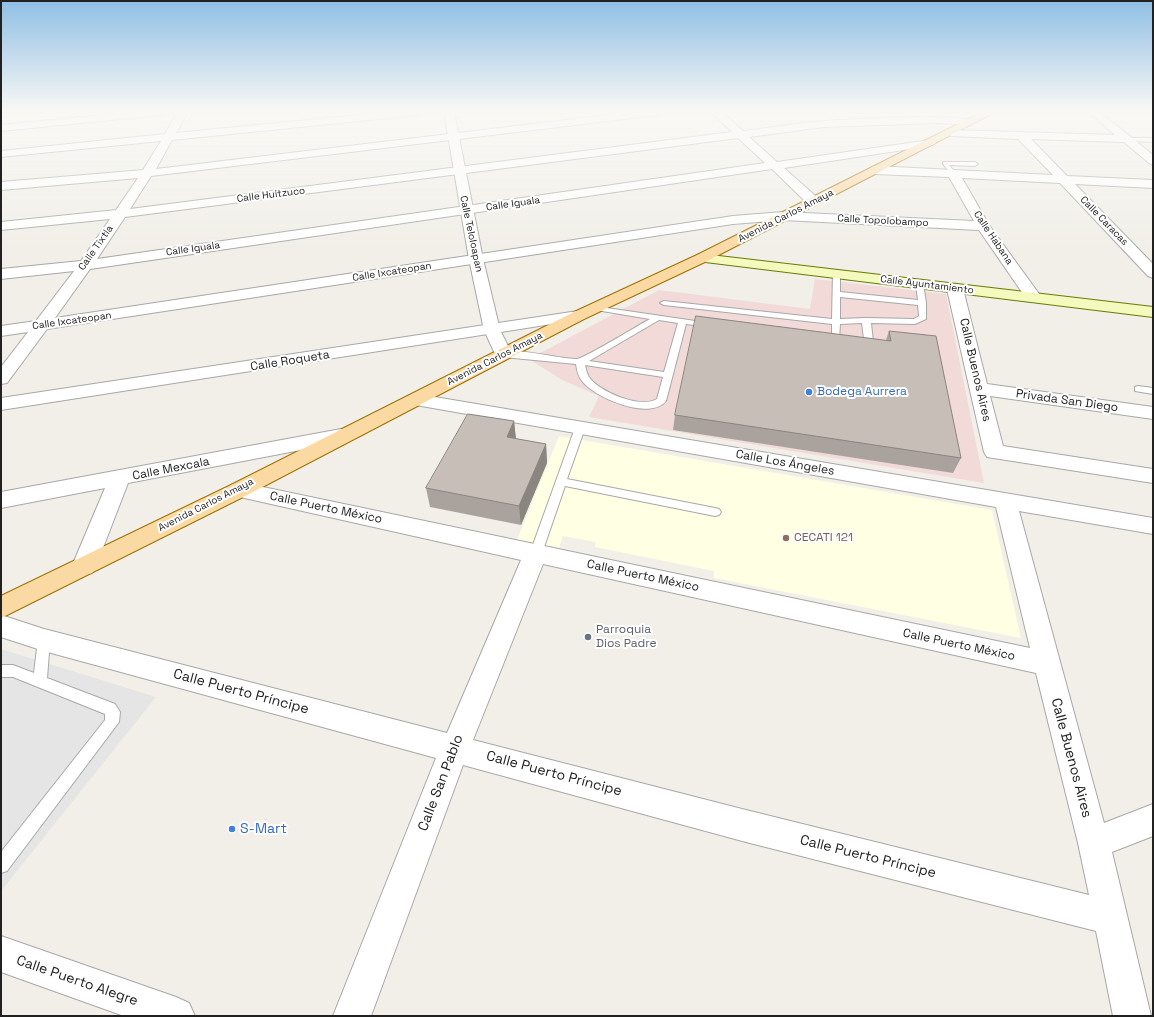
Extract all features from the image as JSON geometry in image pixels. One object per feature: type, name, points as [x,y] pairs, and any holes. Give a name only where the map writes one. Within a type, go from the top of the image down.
[{"type":"main road","name":"Avenida Carlos Amaya","points":[[1,608],[239,490],[341,436],[417,400],[578,316],[702,258],[896,159]]},
{"type":"main road","name":"Calle Ayuntamiento","points":[[702,258],[1153,312]]},
{"type":"street","name":"Calle Tixtla","points":[[1,379],[85,265],[156,159]]},
{"type":"street","points":[[1,186],[148,173],[266,159]]},
{"type":"street","name":"Calle Teloloapan","points":[[457,159],[466,211],[492,330],[503,354]]},
{"type":"street","name":"Calle Huitzuco","points":[[1,226],[120,214],[545,159]]},
{"type":"street","points":[[767,159],[814,202]]},
{"type":"street","name":"Calle Iguala","points":[[1,274],[85,265],[818,159]]},
{"type":"street","name":"Calle Caracas","points":[[1045,159],[1153,272]]},
{"type":"street","points":[[874,170],[954,176],[1153,184]]},
{"type":"street","name":"Calle Habana","points":[[954,176],[983,226],[1034,298]]},
{"type":"street","name":"Calle Topolobampo","points":[[783,216],[983,226]]},
{"type":"street","name":"Calle Ixcateopan","points":[[1,331],[710,223],[783,216]]},
{"type":"street","name":"Calle Buenos Aires","points":[[955,289],[994,452],[1153,476]]},
{"type":"street","name":"Calle Roqueta","points":[[1,404],[578,316]]},
{"type":"street","name":"Privada San Diego","points":[[980,389],[1153,413]]},
{"type":"street","name":"Calle Los Ángeles","points":[[417,400],[1153,526]]},
{"type":"street","name":"Calle Mexcala","points":[[1,500],[341,436]]},
{"type":"street","points":[[84,566],[119,478]]},
{"type":"street","name":"Calle Puerto México","points":[[239,490],[1046,663]]},
{"type":"street","name":"Calle Buenos Aires","points":[[1005,501],[1094,843],[1109,917],[1132,1016]]},
{"type":"street","name":"Calle San Pablo","points":[[352,1016],[455,747],[536,553]]},
{"type":"street","name":"Calle Puerto Príncipe","points":[[1,626],[44,640],[455,747],[746,826],[1109,917]]},
{"type":"street","points":[[1094,843],[1153,820]]},
{"type":"street","name":"Calle Puerto Alegre","points":[[1,954],[176,1016]]},
{"type":"lane","points":[[954,176],[945,163],[975,164]]},
{"type":"lane","points":[[836,275],[837,322],[843,340]]},
{"type":"lane","points":[[664,303],[837,322],[866,320],[910,322],[919,320],[923,316],[920,284]]},
{"type":"lane","points":[[836,294],[922,303]]},
{"type":"lane","points":[[596,308],[682,322],[720,326]]},
{"type":"lane","points":[[580,362],[657,318]]},
{"type":"lane","points":[[819,338],[869,342],[866,320]]},
{"type":"lane","points":[[580,362],[586,380],[594,387],[608,395],[644,407],[658,404],[661,401],[682,322]]},
{"type":"lane","points":[[503,354],[525,355],[580,362],[667,375]]},
{"type":"lane","points":[[1138,389],[1153,391]]},
{"type":"lane","points":[[536,553],[580,428]]},
{"type":"lane","points":[[561,482],[715,512]]},
{"type":"lane","points":[[40,682],[44,640]]},
{"type":"lane","points":[[1,671],[13,671],[110,709],[113,712],[114,717],[112,722],[4,856]]},
{"type":"shaded area","points":[[815,279],[946,294],[984,483],[589,417],[599,396],[562,380],[529,359],[659,290],[810,309]]},
{"type":"shaded area","name":"CECATI 121","points":[[559,436],[992,510],[1021,638],[714,578],[714,571],[595,547],[596,542],[563,536],[559,548],[517,540]]},
{"type":"shaded area","points":[[1,649],[156,697],[1,891]]},
{"type":"building","name":"Bodega Aurrera","points":[[696,316],[891,341],[889,331],[936,336],[961,458],[675,415]]},
{"type":"building","points":[[468,414],[514,421],[507,437],[546,444],[519,506],[426,488]]},
{"type":"place","name":"Bodega Aurrera","points":[[809,392]]},
{"type":"place","name":"CECATI 121","points":[[786,538]]},
{"type":"place","name":"Parroquia Dios Padre","points":[[588,637]]},
{"type":"place","name":"S-Mart","points":[[232,829]]}]
